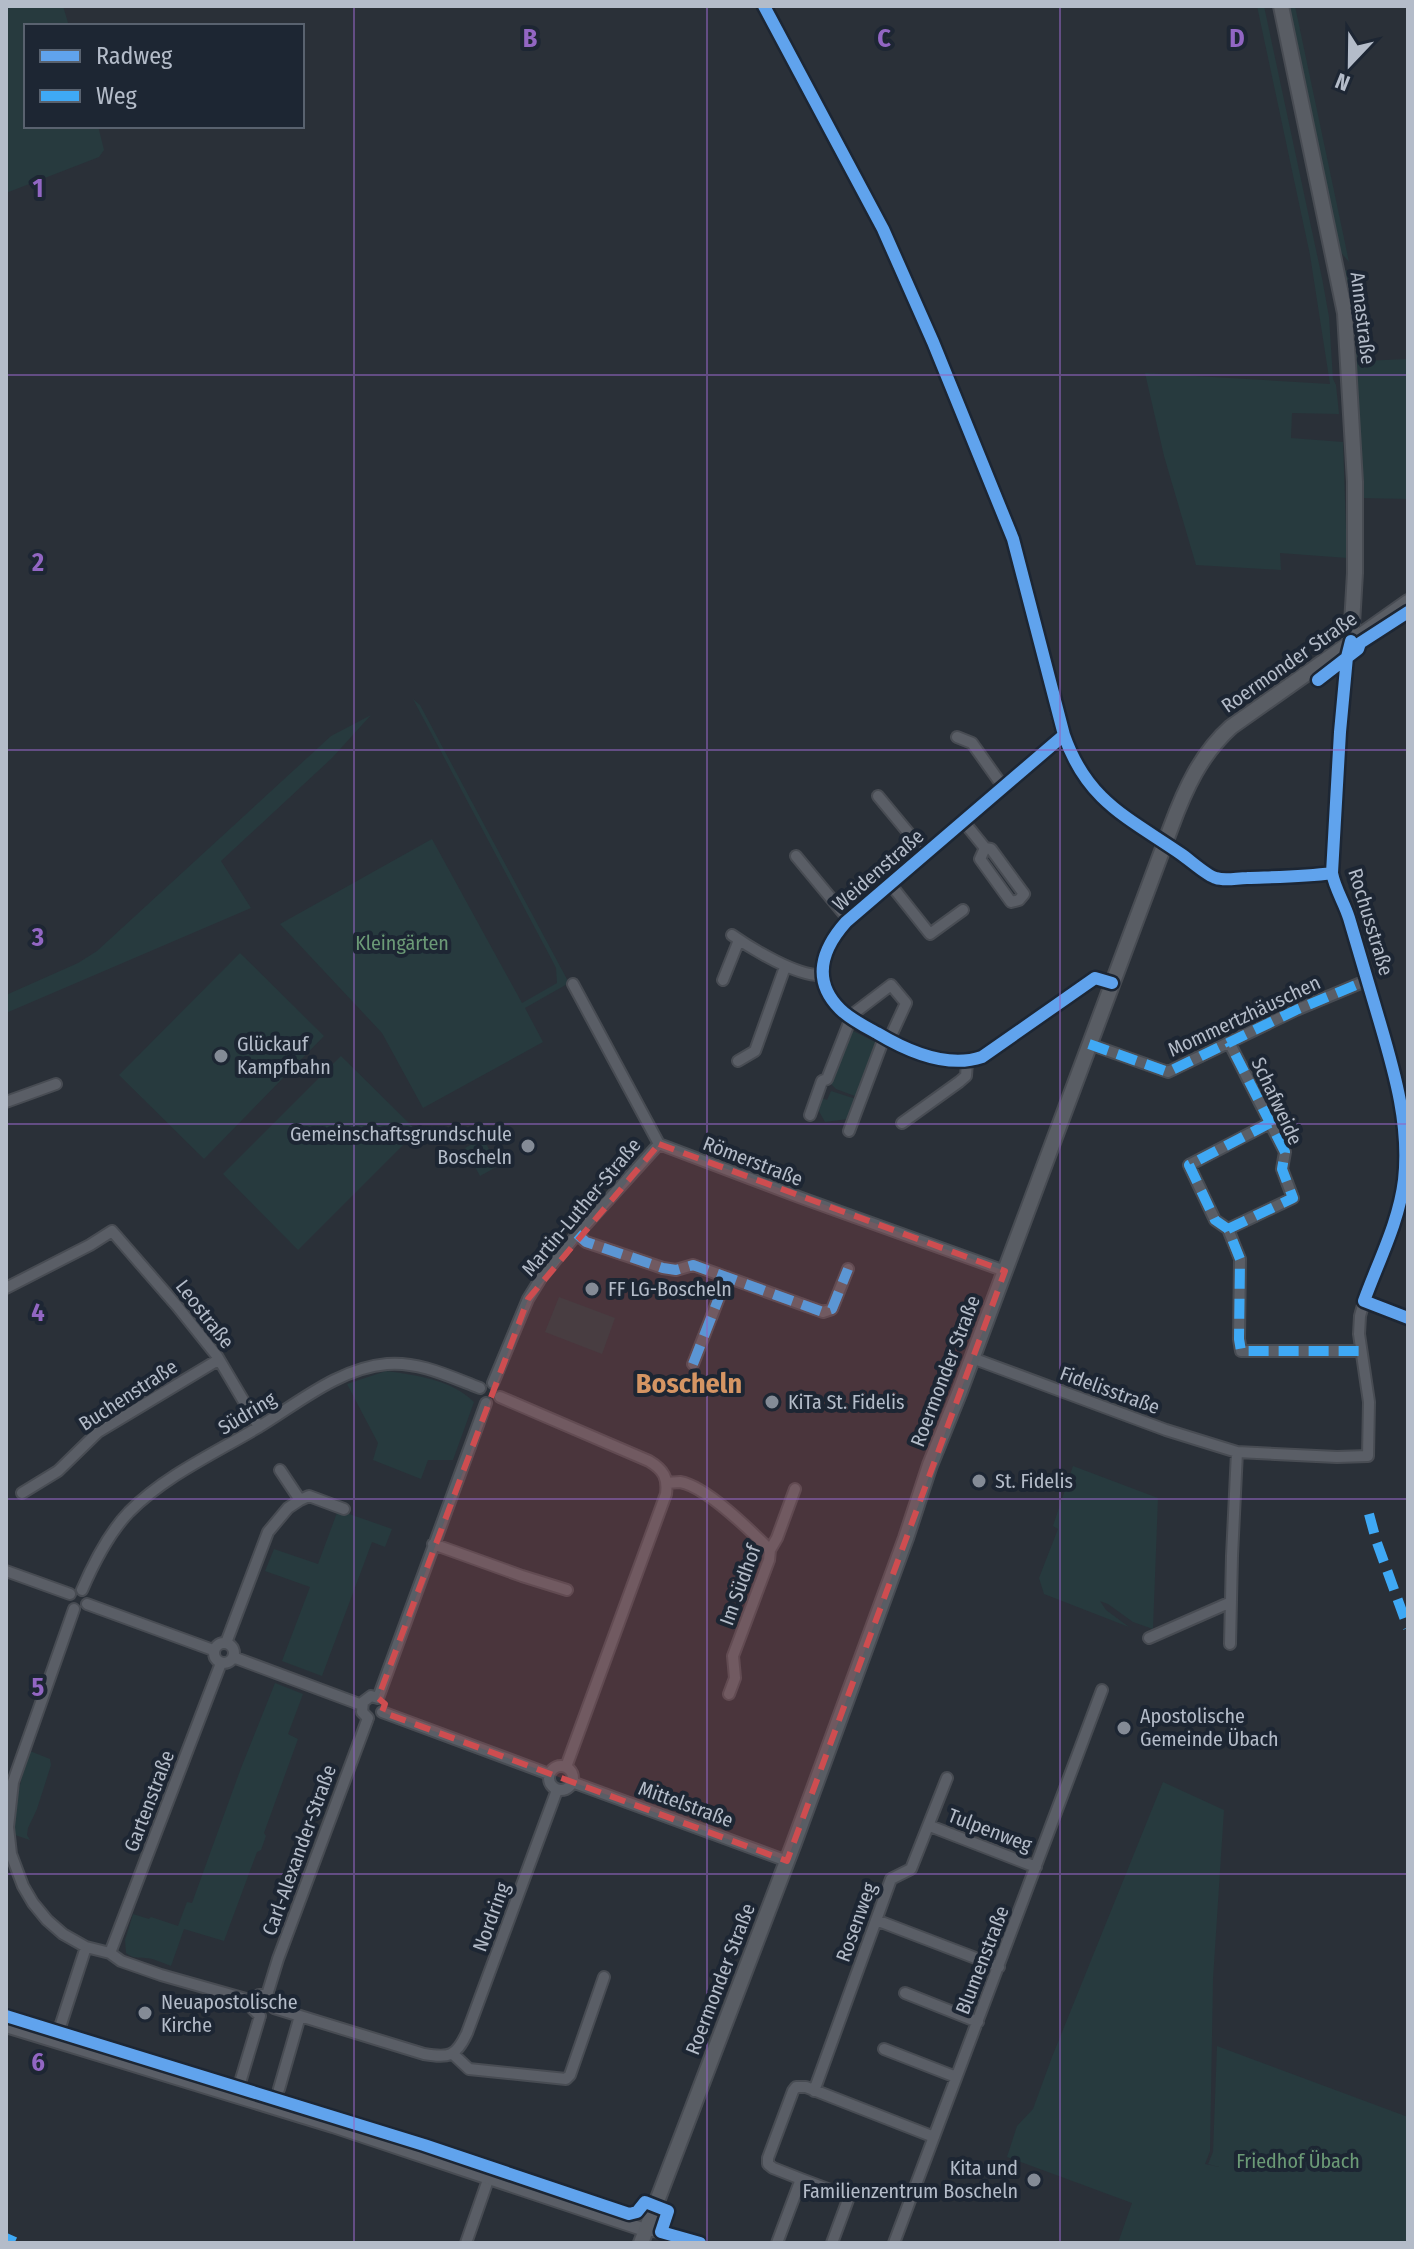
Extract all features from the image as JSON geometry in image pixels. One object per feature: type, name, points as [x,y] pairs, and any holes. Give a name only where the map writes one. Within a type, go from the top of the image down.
[{"type":"main road","name":"Annastraße","points":[[1281,6],[1345,313],[1355,482],[1351,641]]},
{"type":"main road","name":"Roermonder Straße","points":[[643,2236],[787,1861],[930,1465],[1189,783],[1219,738],[1408,602]]},
{"type":"street","name":"Rochusstraße","points":[[1351,641],[1340,732],[1332,873],[1335,888],[1348,915],[1395,1074],[1403,1115],[1405,1148],[1404,1180],[1398,1207],[1360,1316],[1361,1351],[1369,1402],[1368,1456]]},
{"type":"street","points":[[1045,658],[1064,735],[1080,772],[1104,802],[1165,843]]},
{"type":"street","name":"Weidenstraße","points":[[822,975],[832,937],[849,920],[1064,735]]},
{"type":"street","points":[[957,737],[972,743],[1004,788]]},
{"type":"street","points":[[878,796],[926,854]]},
{"type":"street","points":[[964,822],[985,848],[991,849],[1024,894],[1019,900],[1011,902],[980,859],[985,848]]},
{"type":"street","points":[[796,856],[849,920]]},
{"type":"street","points":[[891,885],[930,934],[963,910]]},
{"type":"street","points":[[723,980],[735,938],[785,967],[822,975],[830,996],[839,1008],[850,1018],[887,1039],[938,1059],[967,1062],[982,1057],[1095,978],[1112,983]]},
{"type":"street","points":[[738,1061],[755,1051],[785,967]]},
{"type":"street","name":"Mommertzhäuschen","points":[[1089,1044],[1168,1072],[1296,1010],[1368,980]]},
{"type":"street","points":[[573,984],[659,1144]]},
{"type":"street","points":[[810,1115],[850,1018],[891,985],[906,1003],[887,1039],[849,1131]]},
{"type":"street","name":"Schafweide","points":[[1228,1229],[1293,1198],[1282,1169],[1285,1152],[1229,1042]]},
{"type":"street","points":[[902,1123],[966,1076],[967,1062]]},
{"type":"street","points":[[6,1102],[56,1084]]},
{"type":"street","points":[[1270,1123],[1189,1165],[1215,1220],[1228,1229],[1240,1259],[1241,1351],[1361,1351]]},
{"type":"street","name":"Martin-Luther-Straße","points":[[493,1383],[528,1299],[545,1272],[659,1144]]},
{"type":"street","name":"Römerstraße","points":[[659,1144],[1005,1271]]},
{"type":"street","name":"Leostraße","points":[[6,1288],[112,1231],[177,1306],[218,1360],[259,1427]]},
{"type":"street","points":[[577,1234],[586,1242],[663,1268],[676,1270],[693,1265],[823,1312],[832,1309],[848,1269]]},
{"type":"street","points":[[693,1364],[727,1277]]},
{"type":"street","name":"Fidelisstraße","points":[[972,1358],[1139,1420],[1237,1452],[1368,1456]]},
{"type":"street","name":"Buchenstraße","points":[[22,1493],[58,1471],[98,1432],[218,1360]]},
{"type":"street","name":"Südring","points":[[82,1590],[116,1527],[141,1501],[170,1479],[337,1379],[383,1364],[415,1366],[480,1388]]},
{"type":"street","points":[[486,1383],[493,1383],[499,1387],[500,1397],[494,1403],[486,1403],[481,1398],[480,1388],[486,1383]]},
{"type":"street","points":[[500,1397],[649,1461],[659,1467],[667,1483],[666,1494],[566,1767]]},
{"type":"street","points":[[378,1698],[486,1403]]},
{"type":"street","points":[[1230,1644],[1237,1452]]},
{"type":"street","points":[[280,1470],[300,1500]]},
{"type":"street","points":[[667,1483],[681,1482],[700,1491],[741,1522],[770,1550]]},
{"type":"street","name":"Im Südhof","points":[[729,1694],[735,1678],[733,1656],[795,1489]]},
{"type":"street","points":[[226,1643],[268,1532],[288,1508],[309,1496],[344,1509]]},
{"type":"street","points":[[433,1544],[567,1590]]},
{"type":"street","points":[[6,1571],[70,1594]]},
{"type":"street","points":[[74,1590],[82,1590],[88,1596],[87,1604],[82,1609],[74,1609],[68,1601],[70,1594],[74,1590]]},
{"type":"street","points":[[1149,1638],[1231,1602]]},
{"type":"street","points":[[87,1604],[213,1650]]},
{"type":"street","points":[[74,1609],[13,1782],[8,1827],[11,1872],[47,1920],[63,1934],[86,1947],[110,1953],[121,1961],[161,1975],[253,2001]]},
{"type":"street","points":[[226,1643],[233,1649],[233,1657],[221,1663],[215,1658],[213,1650],[218,1644],[226,1643]]},
{"type":"street","points":[[233,1657],[362,1705]]},
{"type":"street","name":"Gartenstraße","points":[[110,1953],[221,1663]]},
{"type":"street","name":"Blumenstraße","points":[[894,2243],[1102,1690]]},
{"type":"street","points":[[368,1697],[378,1698],[383,1704],[382,1712],[376,1718],[368,1718],[362,1712],[362,1705],[368,1697]]},
{"type":"street","points":[[382,1712],[549,1774]]},
{"type":"street","name":"Carl-Alexander-Straße","points":[[267,1995],[368,1718]]},
{"type":"street","points":[[557,1766],[566,1767],[572,1774],[572,1782],[565,1789],[557,1790],[549,1781],[549,1774],[557,1766]]},
{"type":"street","name":"Rosenweg","points":[[814,2091],[891,1879],[911,1869],[947,1778]]},
{"type":"street","name":"Mittelstraße","points":[[572,1782],[787,1861]]},
{"type":"street","name":"Nordring","points":[[453,2054],[467,2033],[557,1790]]},
{"type":"street","name":"Tulpenweg","points":[[930,1826],[1036,1867]]},
{"type":"street","points":[[876,1920],[999,1967]]},
{"type":"street","points":[[61,2024],[86,1947]]},
{"type":"street","points":[[274,2008],[424,2054],[453,2054],[469,2069],[566,2079],[604,1977]]},
{"type":"street","points":[[905,1993],[978,2022]]},
{"type":"street","points":[[259,1995],[267,1995],[274,2000],[274,2008],[267,2016],[260,2016],[254,2012],[253,2001],[259,1995]]},
{"type":"street","points":[[236,2096],[260,2016]]},
{"type":"street","points":[[279,2089],[300,2016]]},
{"type":"street","points":[[6,2026],[489,2177],[643,2236],[661,2232],[700,2243]]},
{"type":"street","points":[[884,2049],[956,2077]]},
{"type":"street","points":[[832,2243],[849,2197],[768,2164],[793,2091],[800,2086],[934,2137]]},
{"type":"street","points":[[466,2243],[489,2177]]},
{"type":"street","points":[[777,2243],[801,2179]]},
{"type":"highlighted area","points":[[659,1144],[1005,1271],[787,1861],[382,1712],[385,1704],[378,1698],[528,1299]]},
{"type":"green space","points":[[6,6],[63,6],[68,24],[24,24],[24,128],[98,128],[104,150],[99,157],[6,193]]},
{"type":"green space","points":[[1257,6],[1264,6],[1322,278],[1339,414],[1292,413],[1291,438],[1343,442],[1347,558],[1280,553],[1281,570],[1196,565],[1164,456],[1145,373],[1330,384],[1310,255]]},
{"type":"green space","points":[[1285,6],[1295,6],[1349,262],[1338,249]]},
{"type":"green space","points":[[1344,269],[1351,274],[1353,284],[1362,361],[1408,359],[1408,499],[1361,498],[1356,386],[1342,274]]},
{"type":"green space","name":"Kleingärten","points":[[413,699],[420,705],[569,983],[525,1008],[543,1042],[423,1108],[382,1033],[280,924],[432,839],[522,1003],[557,983],[552,960]]},
{"type":"green space","points":[[371,715],[332,758],[221,861],[251,908],[6,1013],[6,995],[78,963],[97,951],[331,736]]},
{"type":"green space","name":"Glückauf Kampfbahn","points":[[240,953],[324,1036],[204,1159],[119,1075]]},
{"type":"green space","points":[[849,1029],[877,1043],[855,1096],[836,1089],[830,1083]]},
{"type":"green space","name":"Glückauf Kampfbahn","points":[[341,1056],[417,1131],[298,1250],[223,1174]]},
{"type":"green space","points":[[831,1091],[856,1099],[848,1119],[825,1122],[816,1106],[819,1097],[827,1100]]},
{"type":"green space","points":[[483,1138],[498,1166],[480,1176],[465,1148]]},
{"type":"green space","points":[[559,1297],[615,1318],[602,1354],[545,1332]]},
{"type":"green space","points":[[386,1371],[444,1384],[474,1402],[453,1460],[428,1460],[421,1479],[373,1460],[378,1443],[347,1384]]},
{"type":"green space","points":[[1073,1466],[1158,1498],[1153,1629],[1133,1622],[1100,1601],[1106,1610],[1129,1627],[1044,1594],[1039,1578],[1058,1529],[1053,1526]]},
{"type":"green space","points":[[338,1510],[392,1529],[385,1547],[372,1542],[322,1676],[282,1661],[310,1587],[265,1571],[274,1549],[318,1564]]},
{"type":"green space","points":[[275,1683],[303,1694],[288,1734],[298,1739],[264,1833],[266,1836],[261,1850],[257,1852],[224,1941],[184,1929],[171,1966],[131,1956],[126,1953],[125,1940],[133,1914],[178,1926],[187,1902],[192,1903]]},
{"type":"green space","points":[[30,1751],[50,1759],[51,1765],[28,1828],[30,1840],[15,1835],[15,1813]]},
{"type":"green space","name":"Friedhof Übach","points":[[1163,1782],[1224,1810],[1213,1979],[1210,2151],[1205,2164],[1219,2167],[1208,2164],[1213,2152],[1217,2046],[1408,2117],[1408,2243],[1118,2243],[1132,2203],[1007,2157],[1017,2126],[1033,2109]]},
{"type":"marked path","points":[[1089,1044],[1168,1072],[1296,1010],[1368,980]]},
{"type":"marked path","points":[[1228,1229],[1293,1198],[1282,1169],[1285,1152],[1229,1042]]},
{"type":"marked path","points":[[1270,1123],[1189,1165],[1215,1220],[1228,1229],[1240,1259],[1241,1351],[1361,1351]]},
{"type":"marked path","points":[[577,1234],[586,1242],[663,1268],[676,1270],[693,1265],[823,1312],[832,1309],[848,1269]]},
{"type":"marked path","points":[[693,1364],[727,1277]]},
{"type":"marked path","points":[[1369,1514],[1408,1628]]},
{"type":"marked path","points":[[6,2238],[15,2242]]},
{"type":"cycle path","points":[[764,6],[883,229],[933,342],[1013,539],[1064,735],[1084,776],[1126,817],[1212,877],[1227,879],[1332,873]]},
{"type":"cycle path","points":[[1318,680],[1358,649],[1360,643],[1408,612]]},
{"type":"cycle path","points":[[1351,641],[1340,732],[1332,873],[1349,918],[1391,1061],[1405,1140],[1404,1180],[1398,1211],[1364,1301],[1408,1318]]},
{"type":"cycle path","points":[[1064,735],[846,922],[826,954],[823,965],[825,987],[840,1009],[889,1040],[914,1052],[955,1061],[982,1057],[1095,978],[1112,983]]},
{"type":"cycle path","points":[[6,2016],[424,2145],[629,2214],[637,2212],[645,2202],[668,2211],[661,2232],[700,2243]]},
{"type":"place","name":"Glückauf Kampfbahn","points":[[221,1056]]},
{"type":"place","name":"Gemeinschaftsgrundschule Boscheln","points":[[528,1146]]},
{"type":"place","name":"FF LG-Boscheln","points":[[592,1289]]},
{"type":"place","name":"KiTa St. Fidelis","points":[[772,1402]]},
{"type":"place","name":"St. Fidelis","points":[[979,1481]]},
{"type":"place","name":"Apostolische Gemeinde Übach","points":[[1124,1728]]},
{"type":"place","name":"Neuapostolische Kirche","points":[[145,2013]]},
{"type":"place","name":"Kita und Familienzentrum Boscheln","points":[[1034,2180]]},
{"type":"district","name":"Boscheln","points":[[689,1383]]}]
